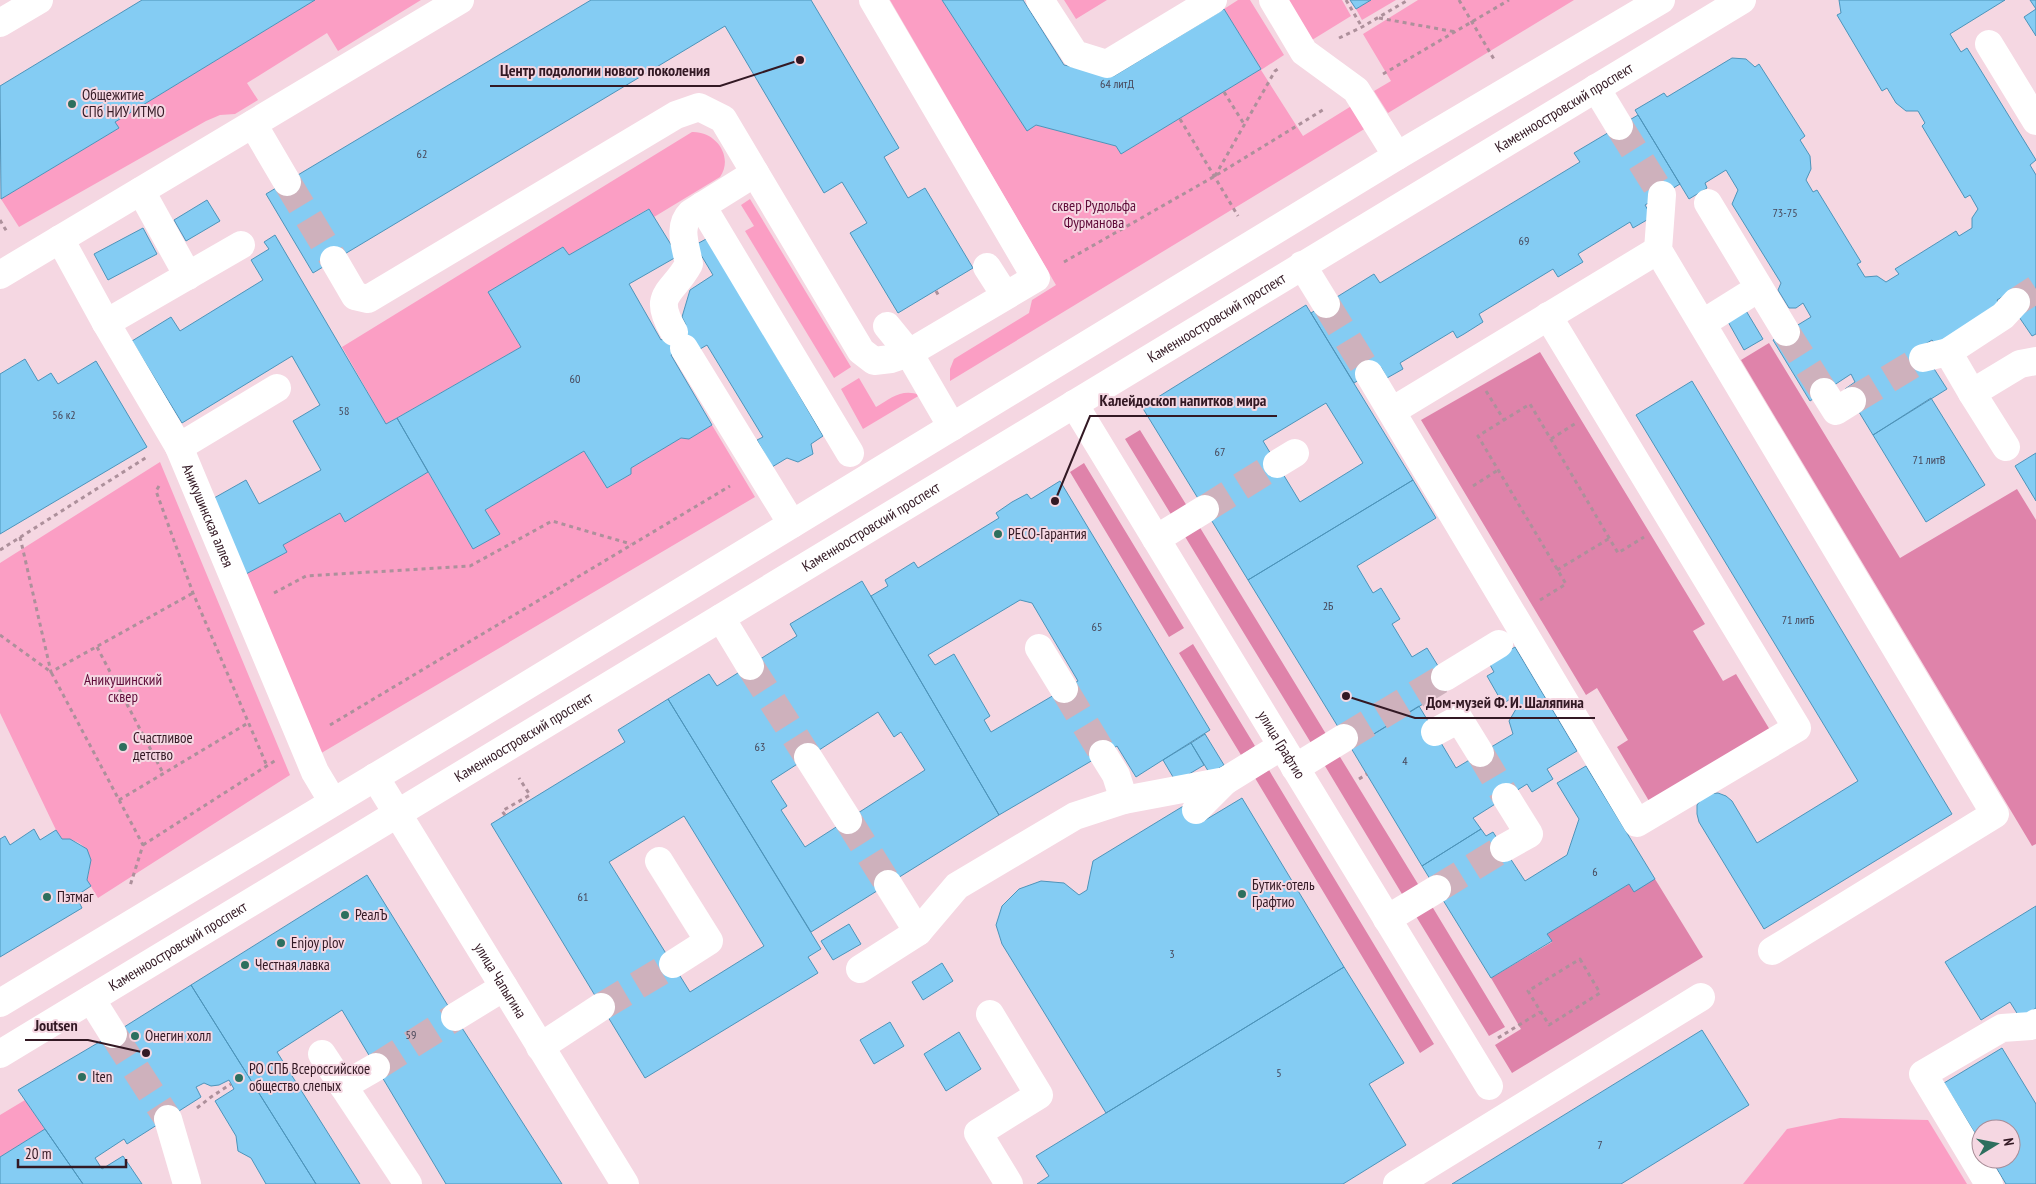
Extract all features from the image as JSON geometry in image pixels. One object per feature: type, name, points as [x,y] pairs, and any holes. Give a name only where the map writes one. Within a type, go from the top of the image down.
[{"type":"main road","points":[[0,23],[39,0]]},
{"type":"main road","points":[[0,275],[460,0]]},
{"type":"main road","points":[[334,260],[355,296],[368,300],[676,116],[699,107],[723,118],[861,351],[874,361],[891,359],[909,352],[1036,278],[872,0]]},
{"type":"main road","points":[[1040,0],[1075,54],[1107,64],[1210,1]]},
{"type":"main road","points":[[1273,0],[1304,52],[1356,90],[1397,156]]},
{"type":"main road","points":[[0,1003],[1397,156],[1661,0]]},
{"type":"main road","name":"Каменноостровский проспект","points":[[0,1054],[1742,0]]},
{"type":"main road","points":[[1989,44],[2036,121]]},
{"type":"main road","points":[[1596,88],[1619,126]]},
{"type":"main road","points":[[252,124],[287,182]]},
{"type":"main road","points":[[755,173],[691,213],[684,220],[682,231],[689,264],[683,275],[672,285],[664,299],[664,316],[792,524]]},
{"type":"main road","points":[[141,191],[188,276]]},
{"type":"main road","points":[[1662,196],[1658,250],[1995,814],[1772,951]]},
{"type":"main road","points":[[1708,203],[1786,332]]},
{"type":"main road","points":[[702,206],[850,453]]},
{"type":"main road","name":"Аникушинская аллея","points":[[60,238],[106,323],[179,447],[315,772],[333,802]]},
{"type":"main road","points":[[106,323],[241,245]]},
{"type":"main road","points":[[1392,411],[1658,250]]},
{"type":"main road","points":[[1302,266],[1326,304]]},
{"type":"main road","points":[[987,267],[1005,295]]},
{"type":"main road","points":[[1703,323],[1759,288]]},
{"type":"main road","points":[[2006,447],[1972,393],[1935,355],[2003,316],[2016,302]]},
{"type":"main road","points":[[1369,374],[1637,823],[1797,728],[1548,316]]},
{"type":"main road","points":[[886,326],[909,352],[952,426]]},
{"type":"main road","points":[[1972,393],[2020,364],[2036,361]]},
{"type":"main road","points":[[179,447],[277,388]]},
{"type":"main road","points":[[1824,392],[1836,412],[1852,401]]},
{"type":"main road","name":"улица Графтио","points":[[1074,404],[1489,1086]]},
{"type":"main road","points":[[1156,539],[1205,509]]},
{"type":"main road","points":[[721,618],[750,666]]},
{"type":"main road","points":[[1445,678],[1499,644]]},
{"type":"main road","points":[[1039,648],[1064,689]]},
{"type":"main road","points":[[1435,732],[1459,719],[1480,753]]},
{"type":"main road","points":[[860,969],[918,932],[957,886],[1075,816],[1124,800],[1225,781],[1288,756],[1344,738]]},
{"type":"main road","points":[[1103,754],[1116,775],[1124,800]]},
{"type":"main road","points":[[808,757],[848,820]]},
{"type":"main road","name":"улица Чапыгина","points":[[375,777],[625,1184]]},
{"type":"main road","points":[[1196,810],[1225,781]]},
{"type":"main road","points":[[1504,848],[1529,834],[1506,797]]},
{"type":"main road","points":[[659,861],[709,941],[673,964]]},
{"type":"main road","points":[[888,884],[918,932]]},
{"type":"main road","points":[[1387,920],[1437,889]]},
{"type":"main road","points":[[455,1018],[504,988]]},
{"type":"main road","points":[[1397,1184],[1701,997]]},
{"type":"main road","points":[[91,999],[113,1034]]},
{"type":"main road","points":[[540,1047],[601,1008]]},
{"type":"main road","points":[[990,1014],[1039,1095],[978,1133],[1009,1184]]},
{"type":"main road","points":[[1989,1184],[1923,1074],[2002,1028],[2031,1026],[2036,1023]]},
{"type":"main road","points":[[322,1054],[408,1184]]},
{"type":"main road","points":[[343,1086],[376,1067]]},
{"type":"main road","points":[[169,1123],[187,1184]]},
{"type":"path","points":[[1346,0],[1362,27]]},
{"type":"path","points":[[1459,0],[1495,60]]},
{"type":"path","points":[[1036,278],[1214,176],[1509,0]]},
{"type":"path","points":[[1378,18],[1456,32]]},
{"type":"path","points":[[1224,92],[1244,124]]},
{"type":"path","points":[[1180,119],[1239,216]]},
{"type":"path","points":[[1566,584],[1478,436],[1530,404],[1618,553]]},
{"type":"path","points":[[0,550],[150,455],[179,447]]},
{"type":"path","points":[[179,447],[156,491],[193,593],[267,766]]},
{"type":"path","points":[[128,890],[143,845],[303,742],[631,544],[731,486],[768,484]]},
{"type":"path","points":[[247,607],[306,576],[470,566],[552,521],[631,544]]},
{"type":"path","points":[[20,537],[51,672],[143,845]]},
{"type":"path","points":[[1557,570],[1610,538]]},
{"type":"path","points":[[51,672],[193,593]]},
{"type":"path","points":[[0,635],[51,672]]},
{"type":"path","points":[[96,647],[163,773]]},
{"type":"path","points":[[119,800],[248,723]]},
{"type":"path","points":[[1359,779],[1367,774]]},
{"type":"path","points":[[505,815],[502,811],[530,795],[518,775]]},
{"type":"path","points":[[1580,959],[1600,994],[1549,1025],[1540,1012],[1528,991],[1580,959]]},
{"type":"path","points":[[1511,1029],[1540,1012]]},
{"type":"path","points":[[169,1123],[231,1084]]},
{"type":"green space","points":[[315,0],[421,0],[338,51],[327,33],[247,83],[258,100],[235,114],[220,115],[206,121],[19,227],[1,199],[119,128],[115,122]]},
{"type":"green space","name":"сквер Рудольфа Фурманова","points":[[890,0],[942,0],[1027,130],[1036,125],[1116,146],[1121,154],[1261,69],[1224,9],[1238,0],[1250,0],[1284,55],[1261,70],[1303,136],[1353,105],[1366,128],[950,381],[950,369],[954,359],[1029,313],[1032,300],[1056,285]]},
{"type":"green space","points":[[1064,0],[1107,0],[1076,19]]},
{"type":"green space","points":[[1287,0],[1342,0],[1351,16],[1312,40]]},
{"type":"green space","points":[[1371,0],[1396,0],[1362,20],[1356,9]]},
{"type":"green space","points":[[1418,0],[1574,0],[1388,113],[1374,91],[1391,81],[1363,34]]},
{"type":"green space","points":[[692,132],[708,136],[720,147],[725,161],[720,177],[654,217],[648,209],[569,255],[563,247],[488,292],[521,347],[386,424],[342,347]]},
{"type":"green space","points":[[750,199],[851,367],[834,378],[745,231],[754,226],[741,205]]},
{"type":"green space","points":[[859,378],[876,407],[902,393],[920,395],[863,429],[841,389]]},
{"type":"green space","points":[[712,425],[755,497],[318,755],[246,574],[286,552],[283,545],[340,513],[345,521],[428,472],[473,549],[499,534],[485,510],[584,451],[608,488],[631,474],[631,468],[681,438],[689,439]]},
{"type":"green space","name":"Аникушинский сквер","points":[[160,462],[290,775],[98,898],[87,880],[90,864],[87,851],[78,842],[62,839],[56,830],[0,713],[0,563]]},
{"type":"green space","points":[[25,1100],[45,1129],[0,1157],[0,1115]]},
{"type":"green space","points":[[1840,1118],[1928,1120],[1967,1184],[1743,1184],[1787,1129]]},
{"type":"shaded area","points":[[1769,343],[1900,558],[2017,489],[2036,520],[2036,844],[2032,846],[1741,360]]},
{"type":"shaded area","points":[[1540,352],[1705,624],[1693,631],[1723,681],[1736,674],[1770,730],[1649,801],[1617,747],[1628,740],[1597,688],[1586,695],[1421,420]]},
{"type":"shaded area","points":[[1140,430],[1187,506],[1172,516],[1125,439]]},
{"type":"shaded area","points":[[1084,463],[1184,628],[1169,637],[1070,472]]},
{"type":"shaded area","points":[[1199,526],[1326,734],[1311,743],[1184,535]]},
{"type":"shaded area","points":[[1193,644],[1255,746],[1241,755],[1179,653]]},
{"type":"shaded area","points":[[1337,752],[1421,889],[1405,899],[1322,761]]},
{"type":"shaded area","points":[[1269,770],[1434,1044],[1420,1053],[1255,778]]},
{"type":"shaded area","points":[[1655,879],[1703,957],[1512,1073],[1495,1045],[1521,1029],[1491,978],[1552,942],[1547,934],[1629,884]]},
{"type":"shaded area","points":[[1430,903],[1505,1027],[1489,1036],[1414,913]]},
{"type":"building","name":"Общежитие СПб НИУ ИТМО","points":[[142,0],[315,0],[115,122],[119,128],[1,199],[0,86]]},
{"type":"building","points":[[591,0],[811,0],[899,148],[884,157],[908,198],[925,188],[973,268],[898,313],[850,233],[867,223],[842,182],[824,193],[725,26],[313,273],[266,194]]},
{"type":"building","points":[[942,0],[1023,0],[1064,65],[1114,76],[1224,9],[1261,69],[1121,154],[1116,146],[1036,125],[1027,131]]},
{"type":"building","points":[[1350,0],[1371,0],[1356,9]]},
{"type":"building","points":[[1839,0],[2005,0],[1950,34],[1961,52],[1967,48],[2036,160],[2030,165],[2036,175],[2036,334],[2032,336],[2017,314],[2009,293],[1997,300],[2000,306],[1936,345],[1932,340],[1917,349],[1931,364],[1947,389],[1873,435],[1845,389],[1855,382],[1851,374],[1810,401],[1773,340],[1811,317],[1803,303],[1796,308],[1789,308],[1778,290],[1781,283],[1732,204],[1738,190],[1726,170],[1705,183],[1707,188],[1689,199],[1635,110],[1664,93],[1667,97],[1732,58],[1746,59],[1755,67],[1759,64],[1805,136],[1800,140],[1810,156],[1811,169],[1806,180],[1813,192],[1817,190],[1861,262],[1857,264],[1865,277],[1877,276],[1886,282],[1899,274],[1895,269],[1956,231],[1959,236],[1972,228],[1972,218],[1978,209],[1970,195],[1965,198],[1922,126],[1925,123],[1918,111],[1906,111],[1896,103],[1887,88],[1882,91],[1837,15],[1841,13]]},
{"type":"building","points":[[2030,0],[2036,0],[2036,9]]},
{"type":"building","points":[[2036,9],[2036,36],[2024,17]]},
{"type":"building","points":[[1638,115],[1680,184],[1645,205],[1652,217],[1633,228],[1630,222],[1578,254],[1583,262],[1558,277],[1553,269],[1479,314],[1483,322],[1457,338],[1453,331],[1400,363],[1403,369],[1387,378],[1381,367],[1354,383],[1311,313],[1374,274],[1380,283],[1580,162],[1574,153]]},
{"type":"building","points":[[207,200],[220,221],[186,241],[174,220]]},
{"type":"building","points":[[649,209],[678,256],[629,284],[661,340],[686,325],[682,317],[690,290],[713,275],[695,245],[708,238],[823,436],[811,444],[813,454],[798,462],[787,458],[772,467],[757,440],[763,437],[707,345],[700,349],[684,348],[671,355],[712,425],[689,439],[681,438],[631,468],[631,474],[607,488],[584,451],[485,510],[500,534],[473,549],[397,418],[521,347],[488,292],[563,247],[569,255]]},
{"type":"building","points":[[143,228],[157,254],[108,280],[94,254]]},
{"type":"building","points":[[275,235],[386,424],[397,418],[428,472],[345,522],[340,513],[283,545],[287,552],[246,574],[207,502],[246,480],[259,504],[321,470],[293,421],[320,405],[292,356],[182,423],[132,341],[171,317],[180,331],[263,280],[251,260],[269,249],[264,242]]},
{"type":"building","points":[[1306,305],[1413,480],[1248,580],[1142,407]],"holes":[[[1326,403],[1363,463],[1300,502],[1263,441]]]},
{"type":"building","points":[[1745,309],[1763,339],[1744,350],[1727,320]]},
{"type":"building","points":[[25,359],[38,381],[51,373],[58,384],[96,361],[147,447],[0,534],[0,374]]},
{"type":"building","points":[[1692,381],[1952,814],[1764,929],[1699,822],[1697,805],[1702,798],[1709,794],[1718,793],[1726,796],[1732,801],[1757,843],[1858,781],[1636,415]]},
{"type":"building","points":[[1931,398],[1985,485],[1926,522],[1873,435]]},
{"type":"building","points":[[2036,453],[2036,501],[2015,466]]},
{"type":"building","points":[[1413,480],[1436,518],[1357,566],[1373,593],[1381,588],[1400,619],[1392,624],[1412,657],[1427,648],[1451,687],[1351,748],[1248,580]]},
{"type":"building","points":[[1060,481],[1210,730],[1136,777],[1117,746],[999,815],[871,596],[888,586],[885,580],[914,562],[918,568],[999,518],[996,513],[1012,502],[1027,494],[1031,499]],"holes":[[[1020,600],[1032,603],[1078,681],[991,732],[984,720],[990,716],[954,654],[935,665],[928,655]]]},
{"type":"building","points":[[862,581],[999,815],[811,932],[668,699],[709,674],[717,686],[797,636],[790,624]],"holes":[[[878,712],[894,737],[901,732],[925,770],[805,847],[781,810],[787,806],[771,781]]]},
{"type":"building","points":[[1515,647],[1577,751],[1547,769],[1553,779],[1532,792],[1527,784],[1473,818],[1481,829],[1422,866],[1351,748],[1419,706],[1456,768],[1513,734],[1509,721],[1516,709],[1510,699],[1503,704],[1487,676],[1494,672],[1489,663]]},
{"type":"building","points":[[668,699],[821,949],[808,957],[818,973],[645,1078],[491,824],[625,742],[618,730]],"holes":[[[684,816],[764,946],[690,992],[609,862]]]},
{"type":"building","points":[[1205,734],[1224,765],[1210,774],[1191,743]]},
{"type":"building","points":[[1191,743],[1204,765],[1176,782],[1163,760]]},
{"type":"building","points":[[1586,766],[1655,879],[1634,892],[1629,884],[1547,934],[1552,941],[1491,978],[1422,866],[1481,829],[1486,836],[1493,832],[1525,881],[1567,855],[1579,819],[1557,783]]},
{"type":"building","points":[[1242,798],[1344,967],[1106,1113],[1002,944],[996,925],[1002,906],[1019,889],[1041,881],[1064,883],[1079,895],[1087,890],[1093,861],[1190,802],[1202,822]]},
{"type":"building","points":[[34,829],[40,840],[56,830],[62,839],[70,839],[87,849],[91,860],[87,880],[91,886],[76,896],[82,908],[0,957],[0,839],[5,836],[10,845]]},
{"type":"building","points":[[367,875],[562,1184],[446,1184],[342,1010],[277,1052],[360,1184],[316,1184],[191,985]]},
{"type":"building","points":[[2036,906],[2036,1008],[2020,1018],[2010,1002],[1981,1020],[1945,962]]},
{"type":"building","points":[[849,924],[861,944],[833,960],[821,941]]},
{"type":"building","points":[[942,963],[953,981],[923,1000],[912,982]]},
{"type":"building","points":[[1344,967],[1404,1063],[1369,1084],[1406,1145],[1343,1184],[1037,1184],[1049,1176],[1036,1156]]},
{"type":"building","points":[[191,985],[316,1184],[266,1184],[251,1158],[238,1151],[236,1136],[215,1101],[234,1089],[229,1080],[219,1085],[211,1086],[204,1083],[196,1087],[201,1097],[127,1144],[124,1139],[95,1158],[102,1169],[123,1156],[142,1184],[83,1184],[18,1090]]},
{"type":"building","points":[[890,1022],[904,1046],[874,1064],[860,1040]]},
{"type":"building","points":[[1702,1030],[1749,1105],[1621,1184],[1452,1184]]},
{"type":"building","points":[[959,1032],[981,1069],[946,1091],[924,1054]]},
{"type":"building","points":[[2002,1048],[2036,1104],[2036,1184],[2006,1184],[1997,1169],[2021,1169],[2021,1119],[1971,1119],[1971,1127],[1944,1083]]},
{"type":"building","points":[[45,1129],[83,1184],[0,1184],[0,1157]]},
{"type":"tunnel","points":[[1619,126],[1662,195]]},
{"type":"tunnel","points":[[287,182],[334,260]]},
{"type":"tunnel","points":[[2016,302],[2036,289]]},
{"type":"tunnel","points":[[1326,304],[1369,374]]},
{"type":"tunnel","points":[[1786,332],[1824,392]]},
{"type":"tunnel","points":[[1852,401],[1923,358]]},
{"type":"tunnel","points":[[1205,509],[1277,464]]},
{"type":"tunnel","points":[[750,666],[808,757]]},
{"type":"tunnel","points":[[1344,738],[1445,677]]},
{"type":"tunnel","points":[[1064,689],[1103,754]]},
{"type":"tunnel","points":[[1480,753],[1506,797]]},
{"type":"tunnel","points":[[848,820],[888,884]]},
{"type":"tunnel","points":[[1437,889],[1504,848]]},
{"type":"tunnel","points":[[601,1007],[673,964]]},
{"type":"tunnel","points":[[376,1067],[455,1017]]},
{"type":"tunnel","points":[[113,1034],[168,1119]]},
{"type":"place","name":"Центр подологии нового поколения","points":[[800,60]]},
{"type":"place","name":"Общежитие СПб НИУ ИТМО","points":[[72,104]]},
{"type":"place","name":"Калейдоскоп напитков мира","points":[[1055,501]]},
{"type":"place","name":"РЕСО-Гарантия","points":[[998,534]]},
{"type":"place","name":"Дом-музей Ф. И. Шаляпина","points":[[1346,696]]},
{"type":"place","name":"Счастливое детство","points":[[123,747]]},
{"type":"place","name":"Бутик-отель Графтио","points":[[1242,894]]},
{"type":"place","name":"Пэтмаг","points":[[47,897]]},
{"type":"place","name":"РеалЪ","points":[[345,915]]},
{"type":"place","name":"Enjoy plov","points":[[281,943]]},
{"type":"place","name":"Честная лавка","points":[[245,965]]},
{"type":"place","name":"Онегин холл","points":[[135,1036]]},
{"type":"place","name":"Joutsen","points":[[146,1053]]},
{"type":"place","name":"Iten","points":[[82,1077]]},
{"type":"place","name":"РО СПБ Всероссийское общество слепых","points":[[239,1078]]}]
